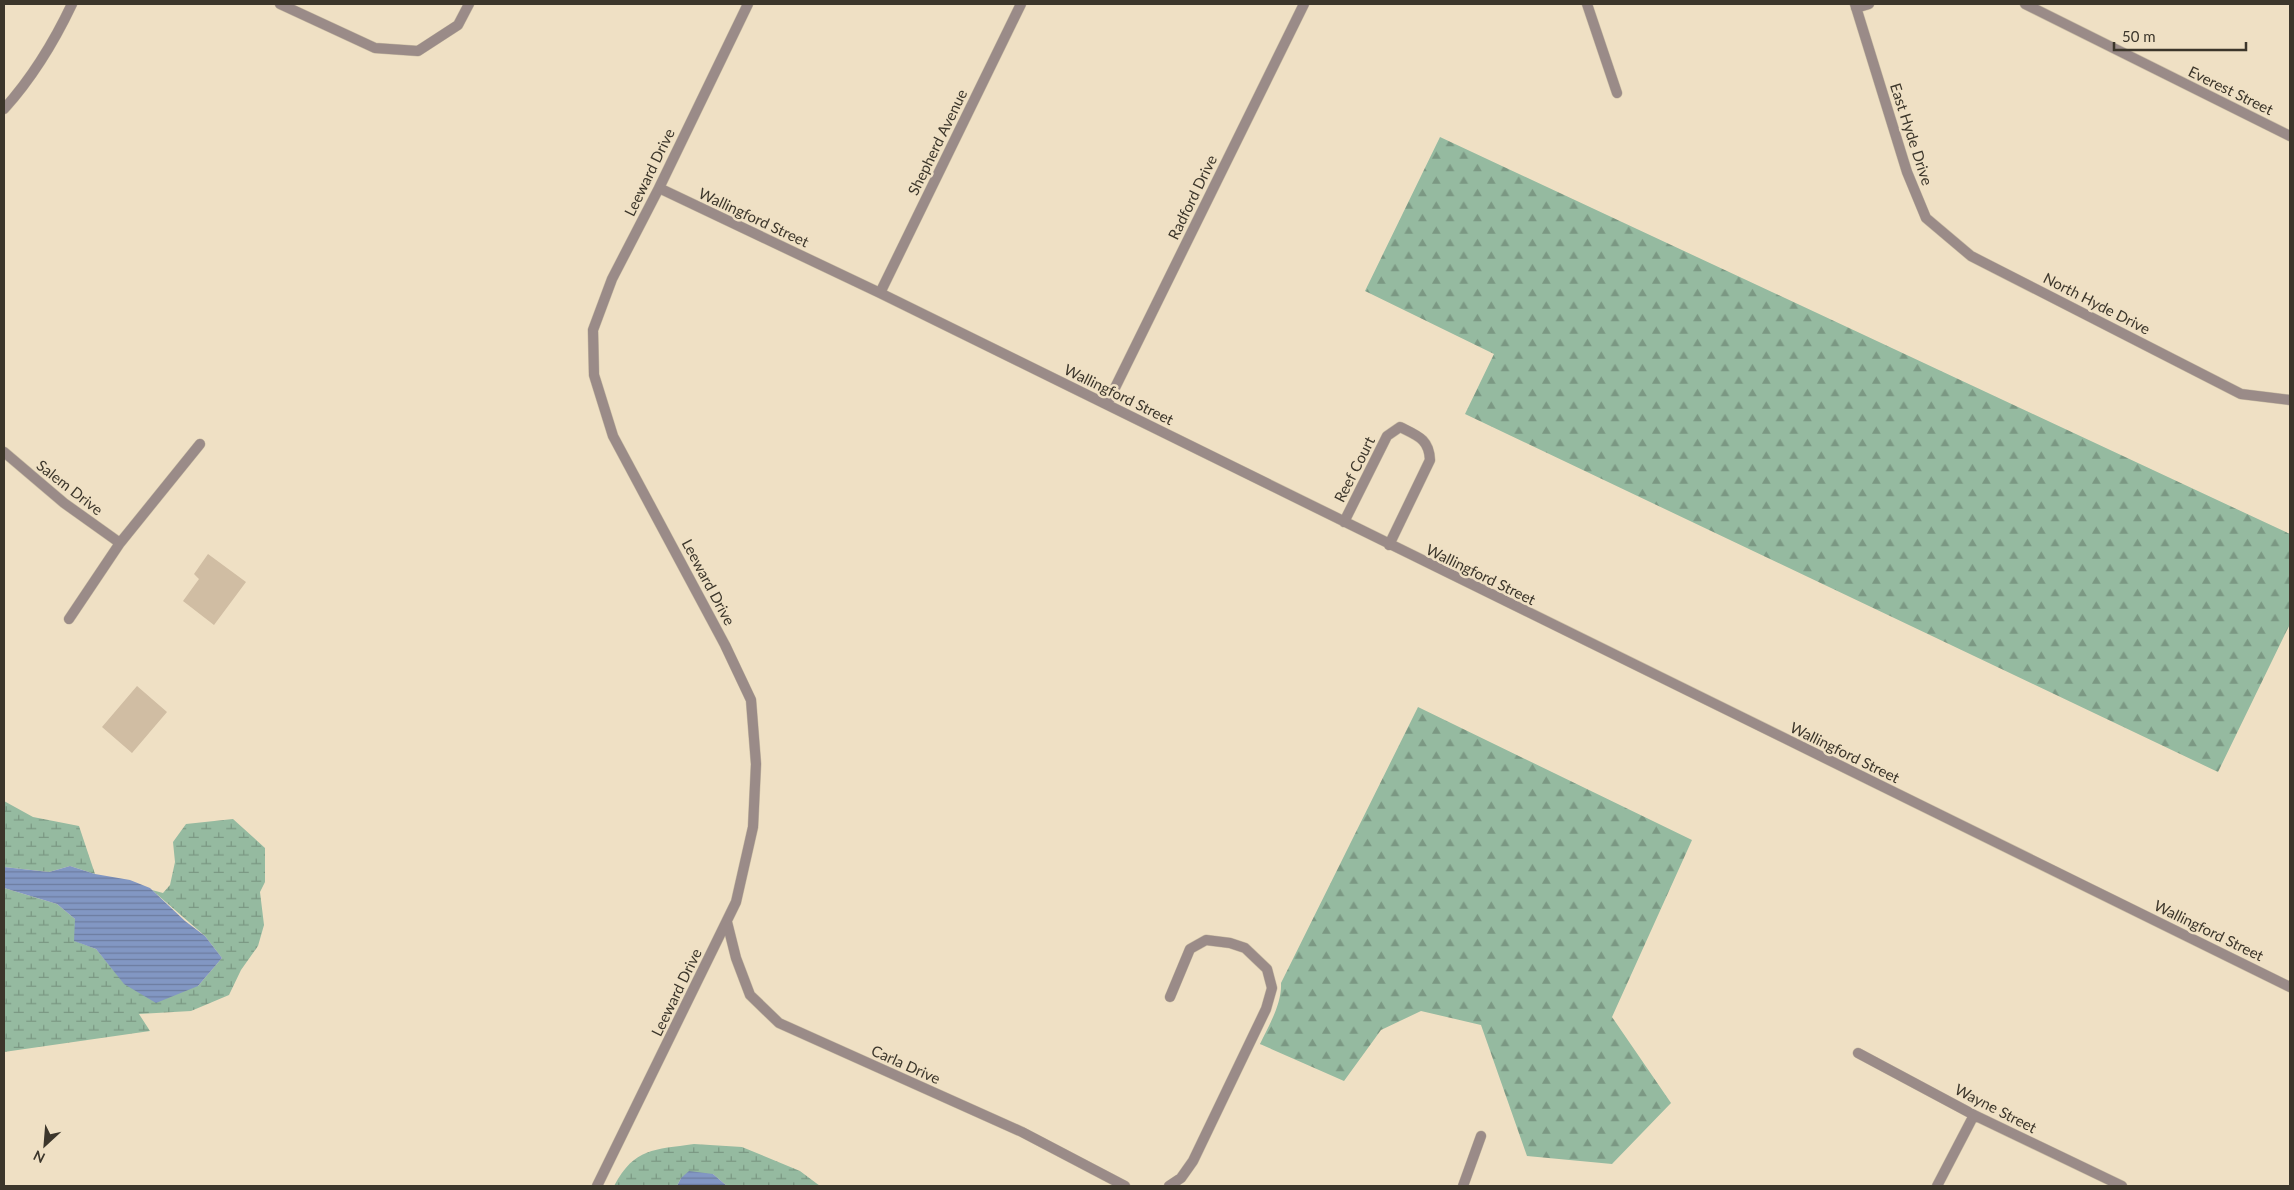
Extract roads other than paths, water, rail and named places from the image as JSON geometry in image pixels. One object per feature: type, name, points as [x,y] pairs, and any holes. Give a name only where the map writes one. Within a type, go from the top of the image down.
[{"type":"street","points":[[4,109],[19,92],[58,34],[72,4]]},
{"type":"street","points":[[280,4],[375,48],[418,51],[458,26],[469,4]]},
{"type":"street","name":"Leeward Drive","points":[[597,1186],[736,902],[753,827],[756,764],[751,700],[725,645],[613,436],[594,375],[593,330],[612,279],[659,188],[748,4]]},
{"type":"street","name":"Shepherd Avenue","points":[[880,293],[1021,4]]},
{"type":"street","name":"Radford Drive","points":[[1107,404],[1304,4]]},
{"type":"street","points":[[1587,4],[1617,93]]},
{"type":"street","points":[[1855,6],[1869,4]]},
{"type":"street","name":"Everest Street","points":[[2025,4],[2290,136]]},
{"type":"street","name":"East Hyde Drive","points":[[1855,6],[1907,172],[1926,218],[1971,256]]},
{"type":"street","name":"Wallingford Street","points":[[659,188],[1107,404],[1389,545],[2290,987]]},
{"type":"street","name":"North Hyde Drive","points":[[1971,256],[2241,394],[2290,400]]},
{"type":"street","name":"Reef Court","points":[[1344,522],[1387,436],[1400,427],[1420,437],[1429,448],[1430,460],[1389,545]]},
{"type":"street","points":[[69,619],[120,543],[200,444]]},
{"type":"street","name":"Salem Drive","points":[[4,452],[64,503],[120,543]]},
{"type":"street","name":"Carla Drive","points":[[727,922],[736,958],[750,995],[779,1023],[1022,1132],[1125,1186]]},
{"type":"street","points":[[1169,1186],[1181,1178],[1193,1161],[1266,1009],[1272,988],[1267,969],[1245,948],[1206,940],[1190,949],[1170,997]]},
{"type":"street","name":"Wayne Street","points":[[1858,1053],[1974,1115],[2122,1186]]},
{"type":"street","points":[[1938,1186],[1974,1115]]},
{"type":"street","points":[[1464,1186],[1480,1136]]},
{"type":"water","points":[[70,866],[95,874],[130,880],[150,888],[185,921],[205,936],[222,958],[198,986],[156,1003],[124,984],[96,949],[74,941],[75,919],[57,904],[4,888],[4,867],[49,872]]},
{"type":"water","points":[[689,1171],[713,1174],[727,1186],[677,1186],[681,1178]]}]
